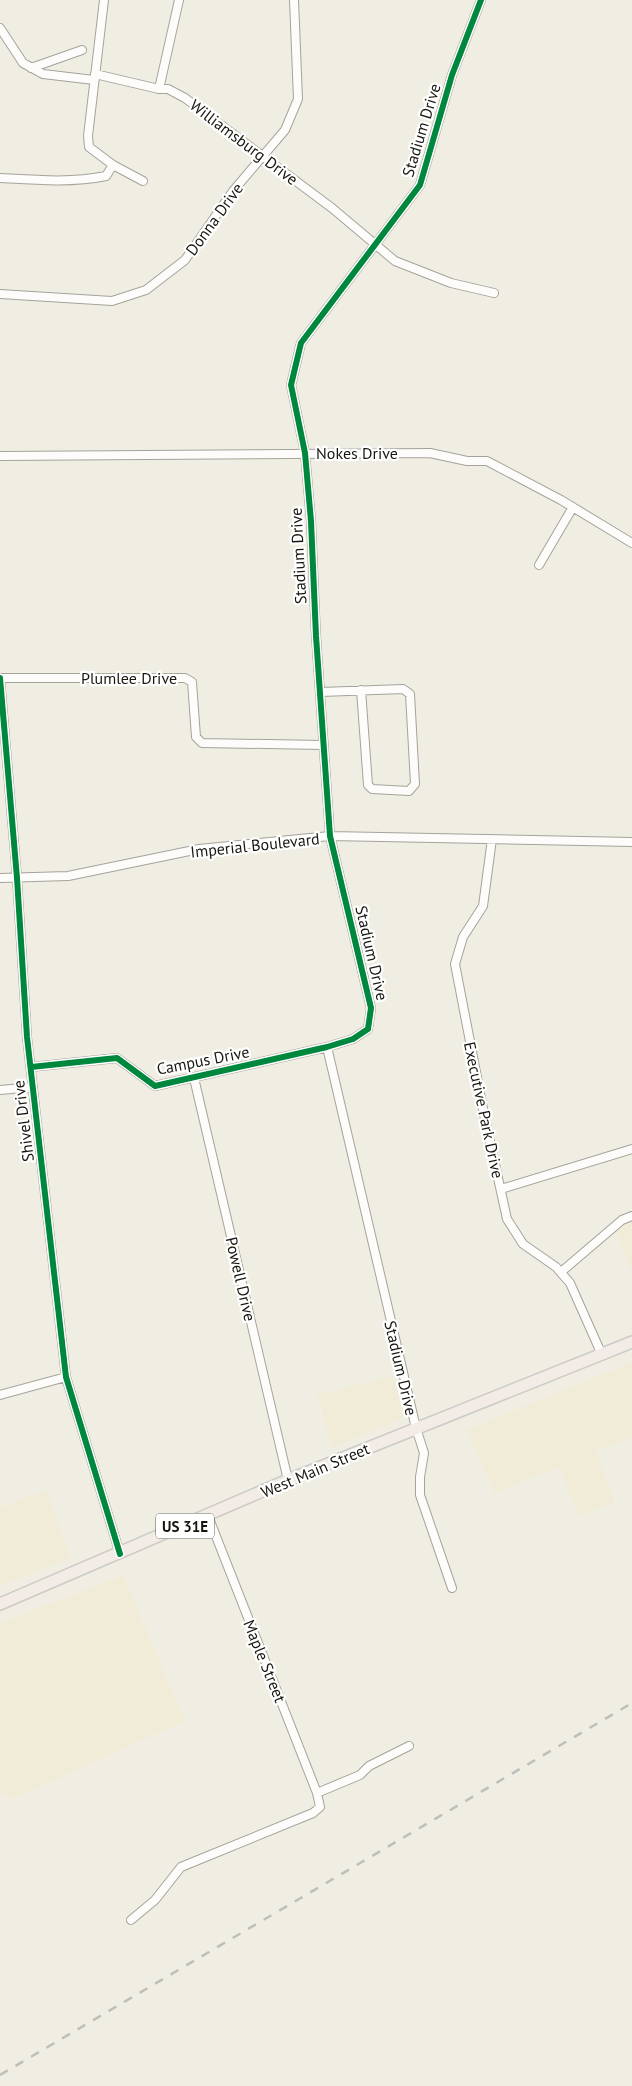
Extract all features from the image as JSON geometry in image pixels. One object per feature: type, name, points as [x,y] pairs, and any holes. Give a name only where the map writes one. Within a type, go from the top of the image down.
[{"type":"main road","name":"West Main Street","points":[[0,1604],[120,1554],[288,1480],[632,1342]]},
{"type":"street","points":[[104,0],[94,77],[88,136],[89,147],[113,165],[143,181]]},
{"type":"street","points":[[159,89],[179,0]]},
{"type":"street","name":"Donna Drive","points":[[0,294],[112,301],[146,290],[184,260],[233,191],[285,130],[298,99],[294,0]]},
{"type":"street","name":"Stadium Drive","points":[[452,1588],[420,1495],[420,1477],[424,1452],[416,1428],[327,1047],[362,1035],[368,1029],[371,1021],[371,1008],[330,836],[305,453],[291,385],[301,343],[420,185],[452,75],[480,0]]},
{"type":"street","points":[[0,28],[23,63],[31,68],[82,50]]},
{"type":"street","name":"Williamsburg Drive","points":[[31,68],[43,74],[94,77],[168,89],[186,98],[332,208],[374,246],[395,262],[452,283],[494,293]]},
{"type":"street","points":[[0,178],[42,181],[86,180],[106,176],[113,165]]},
{"type":"street","name":"Nokes Drive","points":[[0,456],[430,453],[467,461],[487,461],[573,507],[632,543]]},
{"type":"street","points":[[539,565],[573,507]]},
{"type":"street","name":"Plumlee Drive","points":[[0,678],[185,678],[192,682],[196,737],[202,743],[323,745]]},
{"type":"street","name":"Shivel Drive","points":[[0,678],[17,878],[27,1037],[66,1377],[120,1554]]},
{"type":"street","points":[[321,692],[361,690],[403,689],[410,694],[415,784],[409,791],[372,789],[368,785],[361,690]]},
{"type":"street","name":"Imperial Boulevard","points":[[0,878],[68,876],[199,849],[330,836],[632,842]]},
{"type":"street","name":"Executive Park Drive","points":[[492,839],[483,906],[462,937],[456,955],[455,972],[501,1189],[508,1219],[523,1244],[561,1272],[570,1283],[602,1355]]},
{"type":"street","name":"Campus Drive","points":[[31,1067],[117,1058],[155,1086],[327,1047]]},
{"type":"street","name":"Powell Drive","points":[[194,1078],[288,1480]]},
{"type":"street","points":[[0,1090],[33,1087]]},
{"type":"street","points":[[501,1189],[632,1150]]},
{"type":"street","points":[[561,1272],[622,1220],[632,1216]]},
{"type":"street","points":[[0,1395],[66,1377]]},
{"type":"street","name":"Maple Street","points":[[131,1920],[155,1900],[181,1867],[313,1813],[320,1807],[317,1793],[208,1516]]},
{"type":"street","points":[[317,1793],[360,1775],[369,1766],[409,1746]]},
{"type":"shaded area","points":[[632,1221],[632,1271],[616,1232]]},
{"type":"shaded area","points":[[632,1362],[632,1438],[596,1451],[615,1503],[578,1516],[560,1467],[494,1493],[467,1430]]},
{"type":"shaded area","points":[[393,1376],[405,1417],[332,1448],[317,1395]]},
{"type":"shaded area","points":[[46,1490],[71,1558],[0,1586],[0,1507]]},
{"type":"shaded area","points":[[123,1575],[185,1721],[13,1799],[0,1794],[0,1623]]},
{"type":"railway","points":[[0,2075],[632,1703]]},
{"type":"cycle path","points":[[31,1067],[117,1058],[155,1086],[327,1047],[353,1039],[368,1029],[371,1008],[330,836],[316,636],[311,521],[305,453],[291,385],[301,343],[420,185],[452,75],[481,0]]},
{"type":"cycle path","points":[[0,678],[17,878],[27,1037],[66,1377],[120,1554]]}]
